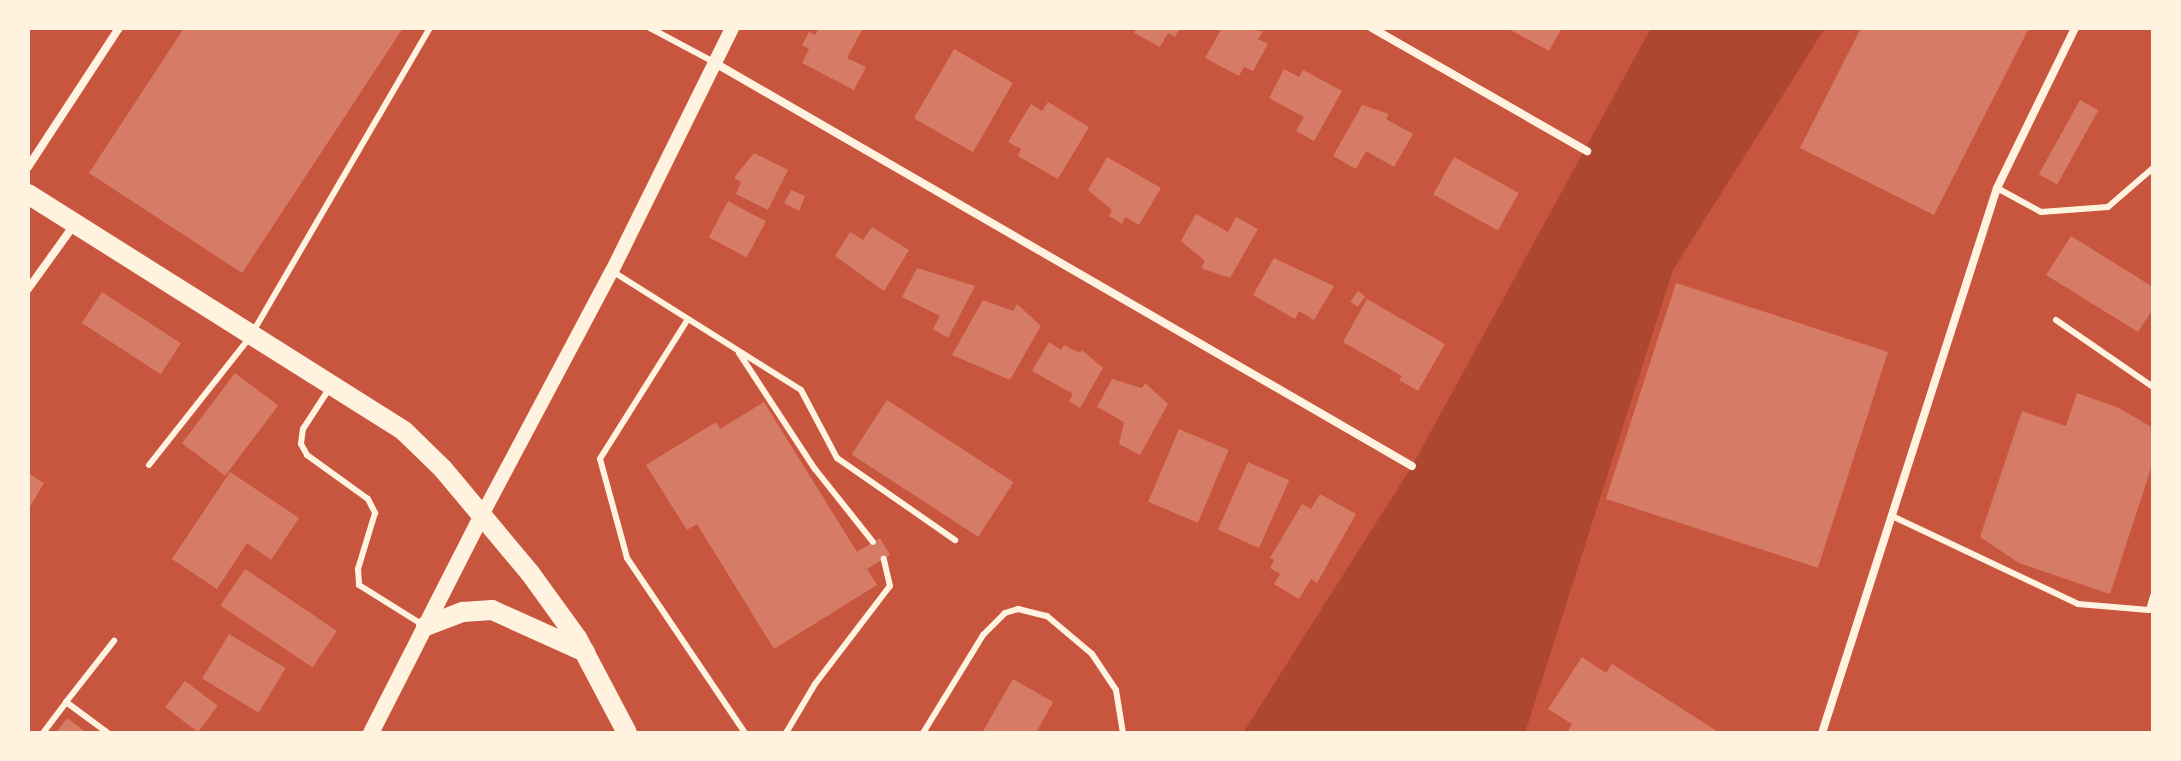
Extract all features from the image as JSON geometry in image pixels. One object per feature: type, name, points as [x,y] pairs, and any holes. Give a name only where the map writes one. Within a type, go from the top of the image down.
[{"type":"main road","points":[[28,194],[250,337],[404,431],[482,515],[585,652],[623,728]]},
{"type":"main road","points":[[371,733],[482,515]]},
{"type":"main road","points":[[426,626],[463,612],[492,610],[585,652]]},
{"type":"street","points":[[28,167],[119,28]]},
{"type":"street","points":[[482,515],[612,271],[732,28]]},
{"type":"street","points":[[1372,28],[1587,151]]},
{"type":"street","points":[[1822,733],[1997,188],[2075,28]]},
{"type":"street","points":[[714,62],[1412,466]]},
{"type":"street","points":[[28,289],[74,225]]},
{"type":"lane","points":[[149,465],[250,337],[430,28]]},
{"type":"lane","points":[[650,28],[714,62]]},
{"type":"lane","points":[[1997,188],[2041,212],[2108,207],[2153,168]]},
{"type":"lane","points":[[612,271],[801,390],[837,458],[955,540]]},
{"type":"lane","points":[[688,319],[600,459],[627,558],[745,733]]},
{"type":"lane","points":[[2056,320],[2153,387]]},
{"type":"lane","points":[[735,348],[815,469],[873,542]]},
{"type":"lane","points":[[332,385],[303,429],[301,444],[307,455],[368,499],[375,513],[358,569],[359,585],[426,626]]},
{"type":"lane","points":[[1892,516],[2078,604],[2149,610],[2153,596]]},
{"type":"lane","points":[[786,733],[815,684],[890,586],[884,559]]},
{"type":"lane","points":[[923,733],[983,635],[1005,613],[1018,609],[1047,616],[1092,654],[1116,690],[1123,733]]},
{"type":"lane","points":[[43,733],[114,641]]},
{"type":"lane","points":[[66,702],[108,733]]},
{"type":"shaded area","points":[[1651,28],[1825,28],[1673,270],[1525,733],[1243,733],[1412,466]]},
{"type":"building","points":[[184,28],[403,28],[242,273],[89,173]]},
{"type":"building","points":[[819,28],[863,28],[847,58],[866,67],[854,90],[802,63],[809,49],[802,45],[809,32],[815,35]]},
{"type":"building","points":[[1137,28],[1180,28],[1175,37],[1168,33],[1160,47],[1134,33]]},
{"type":"building","points":[[1222,28],[1263,31],[1258,39],[1268,44],[1253,71],[1244,67],[1239,76],[1205,58]]},
{"type":"building","points":[[1507,28],[1562,28],[1549,51]]},
{"type":"building","points":[[1861,28],[2029,28],[1934,215],[1800,148]]},
{"type":"building","points":[[954,49],[1013,83],[973,152],[914,118]]},
{"type":"building","points":[[1284,69],[1299,77],[1303,70],[1342,91],[1314,141],[1296,131],[1304,117],[1269,98]]},
{"type":"building","points":[[2080,100],[2098,110],[2057,185],[2039,174]]},
{"type":"building","points":[[1048,102],[1089,127],[1058,179],[1018,156],[1021,149],[1008,142],[1031,104],[1042,111]]},
{"type":"building","points":[[1362,105],[1389,114],[1386,119],[1413,134],[1394,167],[1366,151],[1356,169],[1333,156]]},
{"type":"building","points":[[754,153],[788,170],[768,210],[736,194],[741,182],[734,178]]},
{"type":"building","points":[[1107,157],[1161,188],[1139,225],[1125,217],[1122,224],[1109,216],[1112,210],[1088,190]]},
{"type":"building","points":[[1454,157],[1519,193],[1498,230],[1433,195]]},
{"type":"building","points":[[791,190],[805,196],[799,211],[784,203]]},
{"type":"building","points":[[728,201],[766,221],[747,257],[709,237]]},
{"type":"building","points":[[1196,214],[1228,232],[1236,217],[1258,229],[1230,278],[1201,268],[1205,261],[1181,241]]},
{"type":"building","points":[[872,227],[909,250],[884,291],[835,256],[850,232],[863,240]]},
{"type":"building","points":[[2071,236],[2153,287],[2153,309],[2138,332],[2046,275]]},
{"type":"building","points":[[1274,258],[1334,286],[1314,320],[1299,311],[1295,319],[1253,295]]},
{"type":"building","points":[[917,268],[975,286],[948,338],[933,329],[940,316],[902,297]]},
{"type":"building","points":[[1676,283],[1888,352],[1818,568],[1606,499]]},
{"type":"building","points":[[1358,291],[1365,296],[1358,307],[1350,302]]},
{"type":"building","points":[[102,292],[181,343],[161,374],[82,323]]},
{"type":"building","points":[[1367,299],[1445,344],[1418,391],[1399,380],[1402,376],[1343,342]]},
{"type":"building","points":[[983,300],[1013,311],[1017,304],[1041,326],[1010,380],[952,355]]},
{"type":"building","points":[[1049,342],[1061,350],[1064,345],[1080,353],[1082,350],[1103,368],[1080,408],[1069,401],[1073,394],[1032,371]]},
{"type":"building","points":[[235,373],[278,405],[225,476],[182,443]]},
{"type":"building","points":[[1112,379],[1142,388],[1145,383],[1168,404],[1140,455],[1119,444],[1124,422],[1097,407]]},
{"type":"building","points":[[2077,393],[2119,408],[2153,428],[2153,462],[2110,594],[2019,563],[1980,537],[2022,411],[2066,426]]},
{"type":"building","points":[[887,400],[1014,482],[978,537],[852,455]]},
{"type":"building","points":[[764,402],[857,552],[880,538],[890,555],[867,569],[877,585],[774,649],[697,524],[687,530],[646,465],[716,422],[720,429]]},
{"type":"building","points":[[1179,429],[1229,450],[1198,523],[1148,502]]},
{"type":"building","points":[[1248,462],[1289,480],[1259,548],[1218,530]]},
{"type":"building","points":[[230,472],[299,518],[271,560],[247,543],[217,589],[172,559]]},
{"type":"building","points":[[28,473],[44,483],[28,510]]},
{"type":"building","points":[[1320,494],[1356,514],[1317,583],[1311,579],[1299,599],[1274,584],[1280,574],[1270,568],[1274,560],[1270,558],[1302,504],[1311,509]]},
{"type":"building","points":[[245,569],[337,631],[312,668],[220,605]]},
{"type":"building","points":[[229,634],[286,668],[259,713],[202,679]]},
{"type":"building","points":[[1582,657],[1606,673],[1612,664],[1720,733],[1567,733],[1572,724],[1548,709]]},
{"type":"building","points":[[1013,679],[1053,702],[1036,733],[982,733]]},
{"type":"building","points":[[185,681],[218,706],[198,732],[165,707]]},
{"type":"building","points":[[67,718],[87,733],[56,733]]}]
